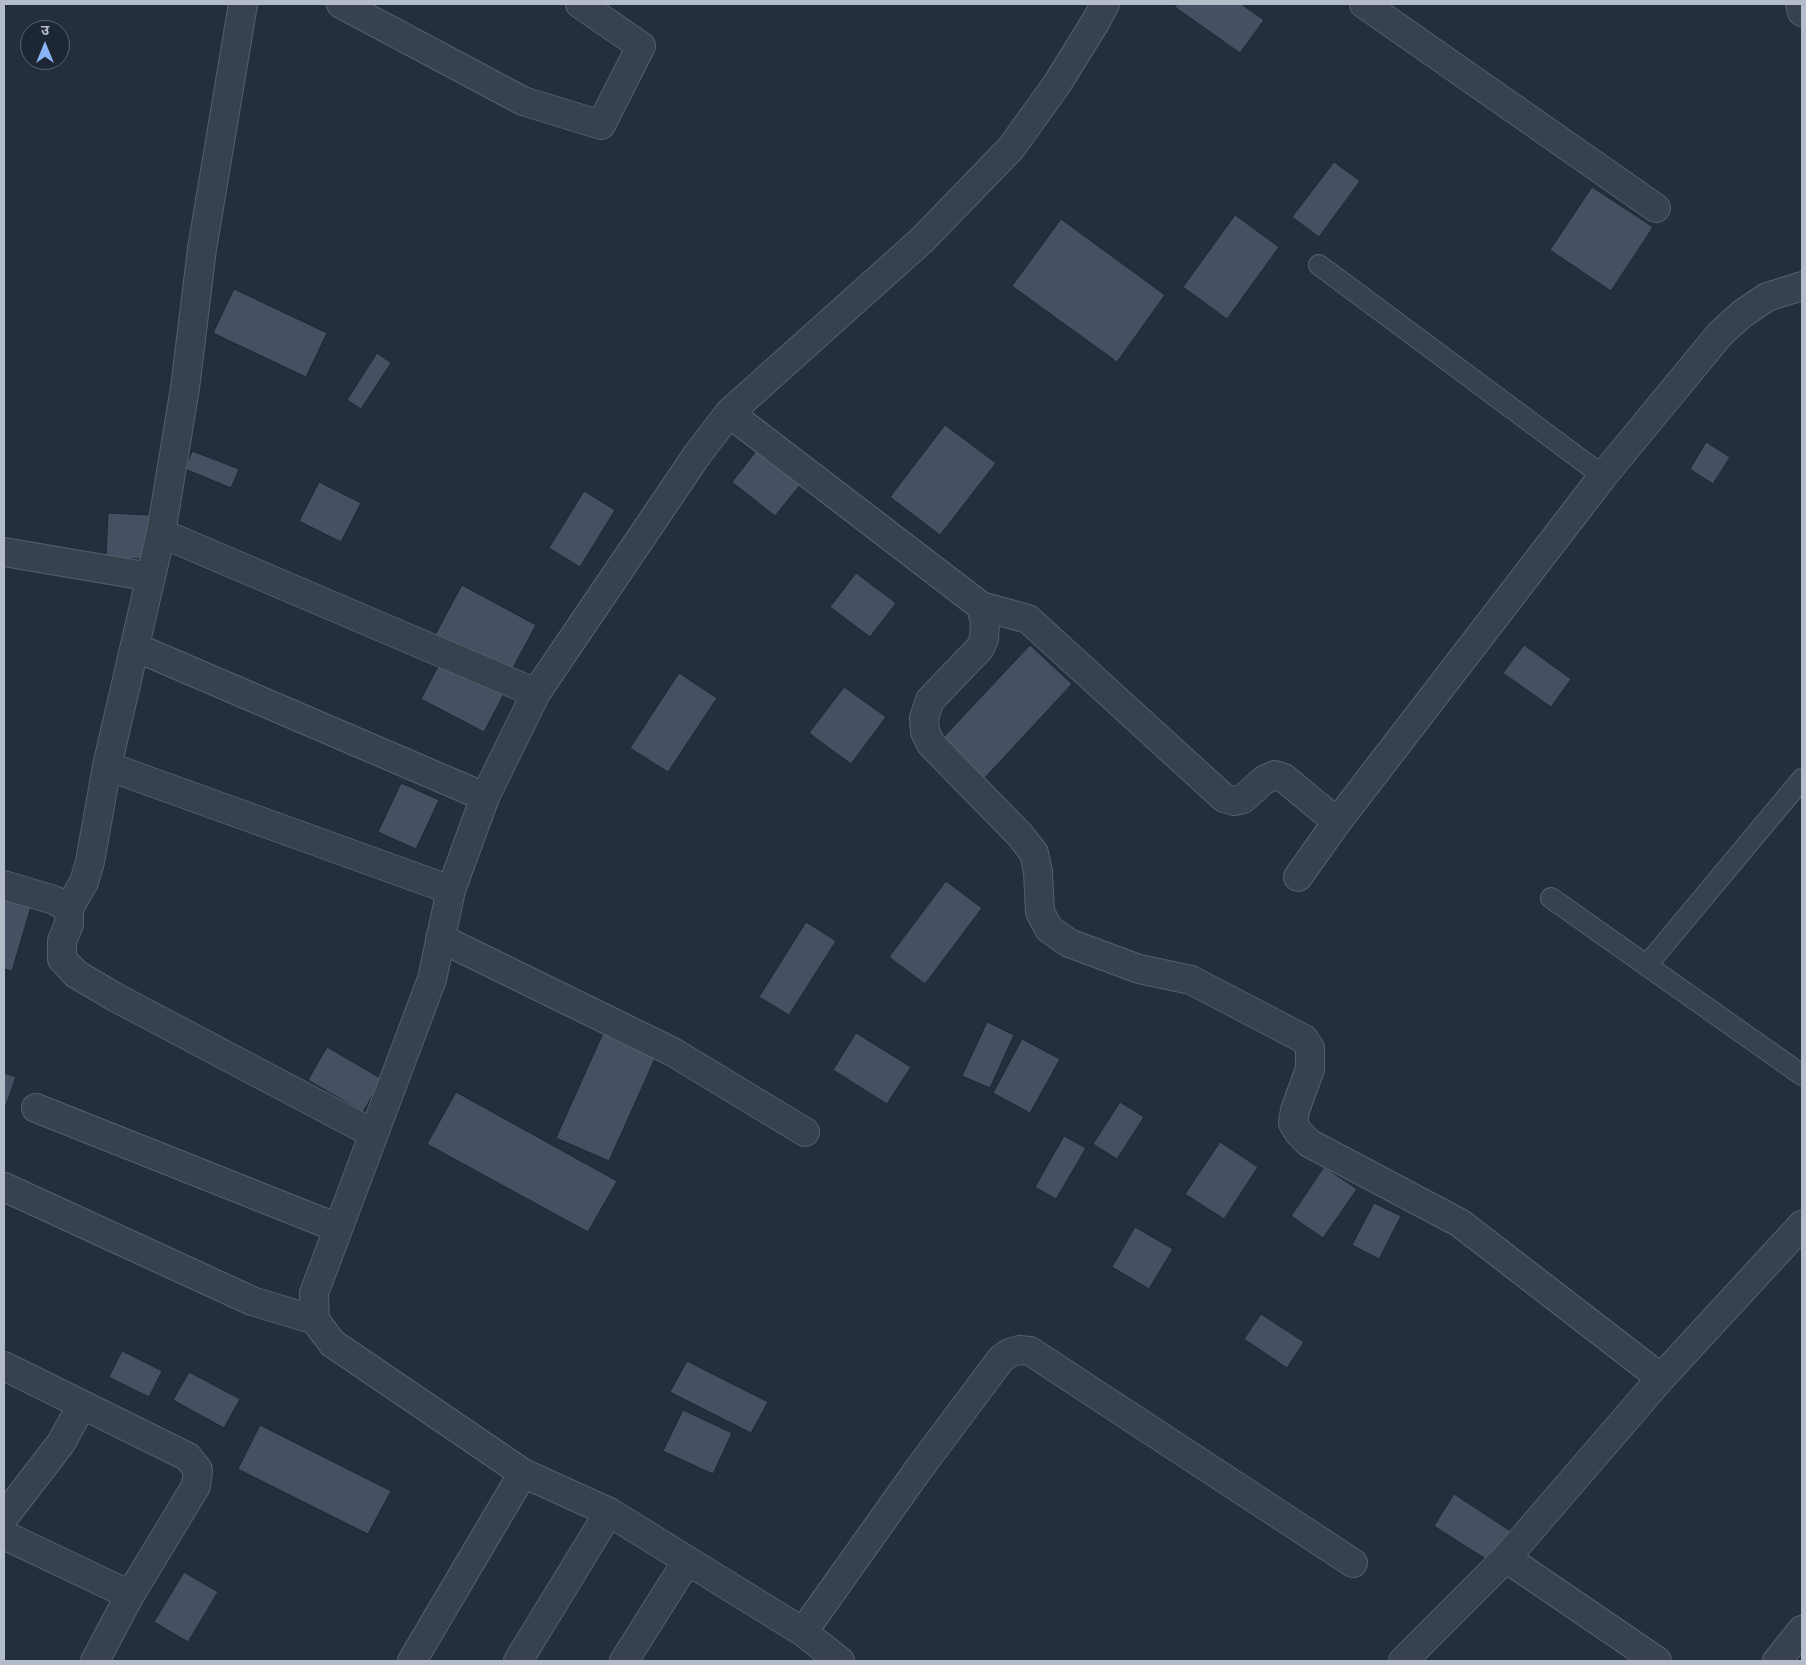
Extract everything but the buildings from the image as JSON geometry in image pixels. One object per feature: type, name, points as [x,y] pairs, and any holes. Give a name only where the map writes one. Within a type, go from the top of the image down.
[{"type":"street","points":[[243,4],[202,249],[185,388],[161,533],[107,766],[90,862],[84,882],[69,908],[69,924],[62,941],[62,959],[76,974],[123,1002],[374,1134]]},
{"type":"street","points":[[341,4],[523,101],[601,125],[641,46],[580,4]]},
{"type":"street","points":[[840,1661],[803,1632],[609,1512],[522,1473],[332,1343],[315,1320],[314,1293],[432,979],[452,890],[485,797],[536,693],[697,455],[729,413],[922,240],[1011,148],[1057,84],[1105,4]]},
{"type":"street","points":[[1364,4],[1656,208]]},
{"type":"street","points":[[1800,4],[1802,12]]},
{"type":"street","points":[[1298,877],[1337,822],[1604,476],[1720,334],[1742,314],[1767,297],[1802,286]]},
{"type":"street","points":[[729,413],[981,606],[1028,619],[1224,798],[1234,801],[1243,799],[1264,780],[1275,776],[1284,778],[1337,822]]},
{"type":"street","points":[[161,533],[536,693]]},
{"type":"street","points":[[4,552],[151,577]]},
{"type":"street","points":[[981,606],[985,622],[984,639],[980,648],[930,700],[924,718],[925,732],[931,744],[1020,835],[1034,853],[1038,872],[1040,912],[1048,929],[1069,943],[1139,969],[1191,980],[1304,1039],[1310,1048],[1310,1069],[1295,1110],[1293,1123],[1298,1133],[1309,1143],[1460,1223],[1661,1378]]},
{"type":"street","points":[[135,647],[485,797]]},
{"type":"street","points":[[107,766],[452,890]]},
{"type":"street","points":[[4,885],[54,900],[69,908]]},
{"type":"street","points":[[440,938],[672,1052],[805,1132]]},
{"type":"street","points":[[36,1108],[338,1228]]},
{"type":"street","points":[[4,1187],[252,1301],[315,1320]]},
{"type":"street","points":[[1403,1661],[1506,1558],[1661,1378],[1802,1225]]},
{"type":"street","points":[[803,1632],[918,1470],[1002,1359],[1009,1353],[1019,1350],[1030,1350],[1354,1563]]},
{"type":"street","points":[[4,1366],[188,1457],[198,1470],[196,1486],[130,1595],[95,1661]]},
{"type":"street","points":[[4,1517],[61,1443],[82,1405]]},
{"type":"street","points":[[412,1661],[522,1473]]},
{"type":"street","points":[[518,1661],[609,1512]]},
{"type":"street","points":[[4,1535],[130,1595]]},
{"type":"street","points":[[1506,1558],[1657,1661]]},
{"type":"street","points":[[624,1661],[687,1560]]},
{"type":"street","points":[[1777,1661],[1802,1630]]},
{"type":"lane","points":[[1319,265],[1604,476]]},
{"type":"lane","points":[[1647,966],[1802,779]]},
{"type":"lane","points":[[1552,898],[1802,1075]]}]
